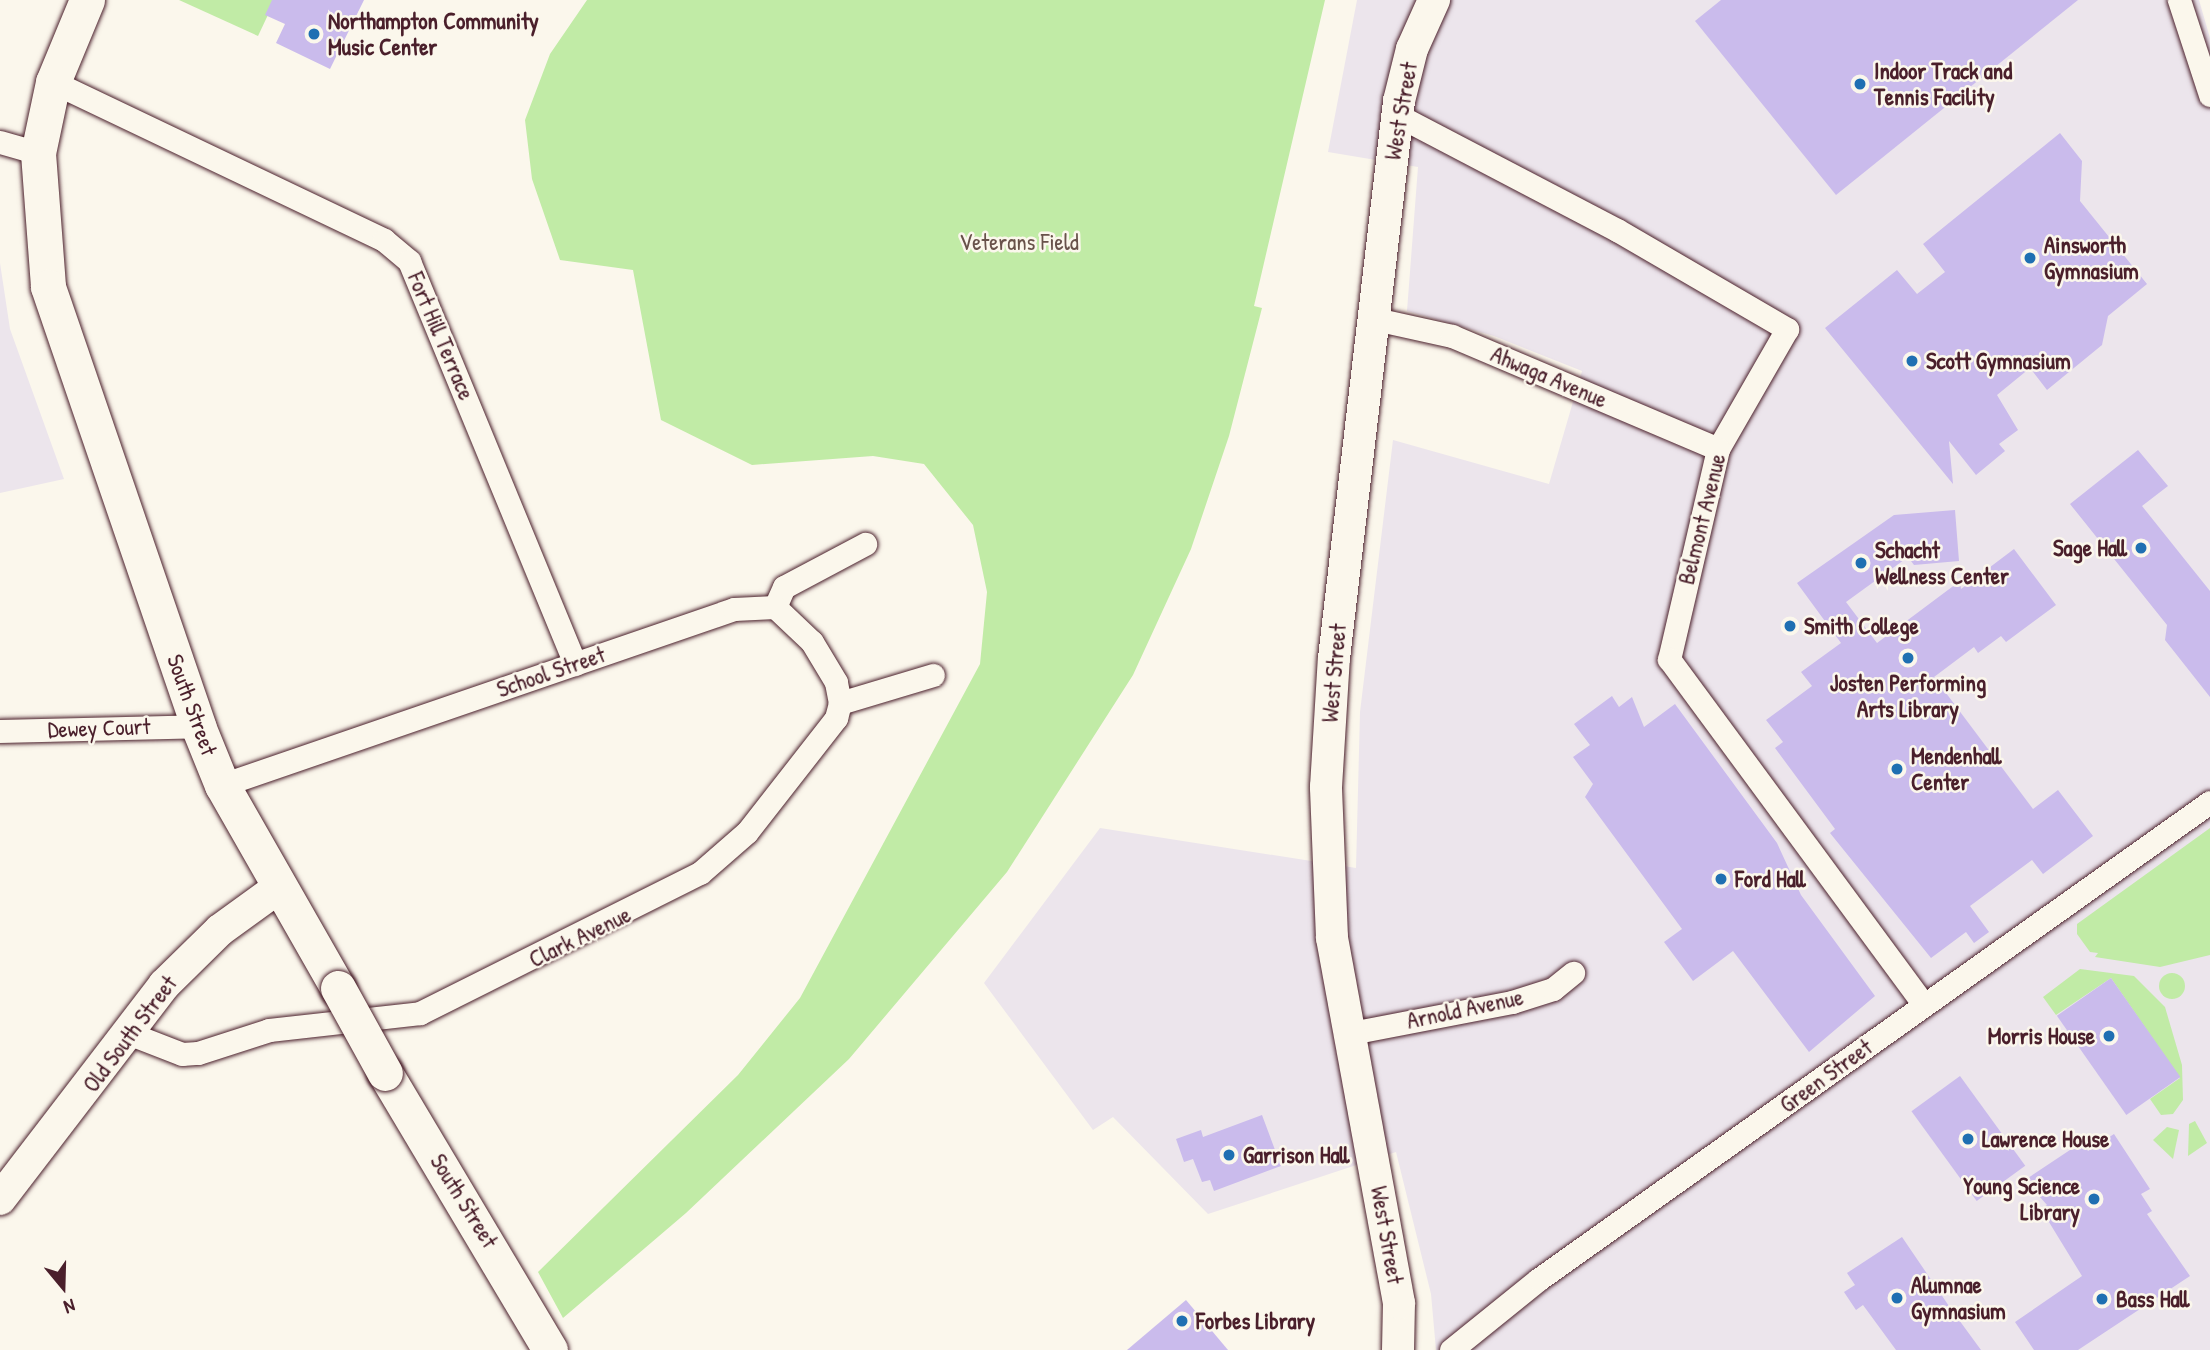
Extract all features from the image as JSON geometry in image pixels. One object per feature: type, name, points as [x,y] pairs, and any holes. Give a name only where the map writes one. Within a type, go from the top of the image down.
[{"type":"main road","name":"South Street","points":[[87,0],[52,82],[38,153],[48,287],[198,726],[222,785],[278,888],[338,988],[384,1073],[550,1350]]},
{"type":"main road","name":"West Street","points":[[1398,1350],[1399,1303],[1332,937],[1326,787],[1334,658],[1376,319],[1397,115],[1412,49],[1434,0]]},
{"type":"main road","name":"Old South Street","points":[[0,1199],[128,1033],[194,954],[278,888]]},
{"type":"street","points":[[2179,0],[2210,95]]},
{"type":"street","name":"Fort Hill Terrace","points":[[52,82],[384,240],[409,261],[575,664]]},
{"type":"street","name":"Belmont Avenue","points":[[1397,115],[1617,230],[1787,329],[1718,449],[1670,659],[1923,1004]]},
{"type":"street","points":[[0,142],[38,153]]},
{"type":"street","name":"Ahwaga Avenue","points":[[1376,319],[1452,337],[1718,449]]},
{"type":"street","points":[[864,544],[784,587],[775,607],[812,642],[836,682],[840,704],[933,675]]},
{"type":"street","name":"School Street","points":[[222,785],[734,610],[775,607]]},
{"type":"street","name":"Clark Avenue","points":[[128,1033],[182,1054],[198,1053],[269,1030],[420,1013],[661,897],[717,861],[755,822],[836,718],[840,704]]},
{"type":"street","name":"Dewey Court","points":[[0,731],[198,726]]},
{"type":"street","name":"Green Street","points":[[1451,1350],[1539,1279],[2208,800]]},
{"type":"street","name":"Arnold Avenue","points":[[1351,1033],[1512,1002],[1553,989],[1573,972]]},
{"type":"shaded area","name":"Smith College","points":[[1357,0],[2199,0],[2210,38],[2210,1350],[1436,1350],[1431,1294],[1396,1152],[1208,1214],[1113,1117],[1093,1130],[984,983],[1100,828],[1356,868],[1360,712],[1393,440],[1549,484],[1582,371],[1494,336],[1407,311],[1418,167],[1328,152]]},
{"type":"shaded area","points":[[0,263],[10,329],[64,479],[0,493]]},
{"type":"green space","points":[[179,0],[275,0],[258,36]]},
{"type":"green space","name":"Veterans Field","points":[[587,0],[1325,0],[1254,306],[1262,308],[1229,436],[1191,549],[1133,675],[1007,872],[849,1059],[686,1213],[563,1318],[538,1272],[738,1075],[800,998],[980,664],[987,592],[973,525],[924,464],[873,456],[752,465],[661,420],[633,270],[560,260],[532,179],[525,120],[550,54]]},
{"type":"green space","points":[[2210,828],[2210,955],[2160,967],[2095,957],[2098,953],[2090,952],[2077,934],[2077,924]]},
{"type":"green space","points":[[2080,969],[2134,976],[2165,1007],[2182,1065],[2183,1100],[2173,1114],[2161,1115],[2150,1099],[2180,1078],[2111,978],[2056,1015],[2043,997]]},
{"type":"green space","points":[[2172,973],[2181,977],[2185,986],[2181,995],[2172,999],[2163,995],[2159,986],[2163,977]]},
{"type":"green space","points":[[2195,1121],[2207,1143],[2188,1156],[2189,1124]]},
{"type":"green space","points":[[2167,1127],[2179,1130],[2173,1159],[2153,1140]]},
{"type":"building","name":"Northampton Community Music Center","points":[[272,0],[364,0],[330,69],[276,43],[285,24],[265,15]]},
{"type":"building","name":"Indoor Track and Tennis Facility","points":[[1721,0],[2078,0],[1836,195],[1695,21]]},
{"type":"building","name":"Ainsworth Gymnasium","points":[[2060,133],[2082,161],[2080,201],[2147,284],[2108,316],[2102,345],[2047,390],[2030,368],[1997,395],[2018,430],[1999,444],[2005,451],[1976,475],[1949,441],[1953,484],[1825,328],[1897,270],[1917,294],[1945,272],[1923,244]]},
{"type":"building","name":"Sage Hall","points":[[2138,450],[2168,486],[2142,506],[2210,591],[2210,697],[2165,640],[2167,625],[2070,504]]},
{"type":"building","name":"Mendenhall Center","points":[[1955,510],[1959,561],[1914,565],[1908,557],[1846,602],[1877,643],[1960,581],[1961,589],[2014,549],[2056,605],[2006,642],[2001,636],[1978,653],[1974,647],[1934,677],[2033,809],[2058,790],[2093,836],[2043,874],[2032,860],[1970,906],[1989,932],[1974,943],[1966,932],[1931,958],[1830,833],[1835,829],[1775,748],[1783,742],[1766,720],[1812,686],[1801,672],[1841,643],[1797,583],[1894,515]]},
{"type":"building","name":"Ford Hall","points":[[1612,696],[1619,707],[1632,697],[1644,727],[1675,704],[1777,843],[1801,895],[1875,996],[1809,1052],[1733,951],[1693,981],[1664,942],[1682,929],[1585,797],[1593,784],[1573,757],[1590,745],[1574,724]]},
{"type":"building","name":"Morris House","points":[[2111,978],[2180,1077],[2126,1115],[2057,1016]]},
{"type":"building","name":"Lawrence House","points":[[1960,1076],[2025,1166],[1977,1201],[1911,1111]]},
{"type":"building","name":"Garrison Hall","points":[[1262,1115],[1281,1166],[1214,1191],[1210,1180],[1202,1182],[1193,1159],[1184,1162],[1176,1139],[1201,1130],[1203,1137]]},
{"type":"building","points":[[2114,1134],[2150,1189],[2141,1194],[2152,1211],[2147,1214],[2190,1276],[2078,1350],[2034,1350],[2015,1322],[2082,1276],[2041,1209],[2047,1205],[2025,1180],[2082,1142],[2088,1151]]},
{"type":"building","name":"Alumnae Gymnasium","points":[[1902,1237],[1981,1350],[1896,1350],[1863,1305],[1856,1310],[1844,1292],[1855,1285],[1847,1273]]},
{"type":"building","name":"Forbes Library","points":[[1186,1300],[1228,1350],[1127,1350]]},
{"type":"place","name":"Northampton Community Music Center","points":[[314,34]]},
{"type":"place","name":"Indoor Track and Tennis Facility","points":[[1860,84]]},
{"type":"place","name":"Ainsworth Gymnasium","points":[[2030,258]]},
{"type":"place","name":"Scott Gymnasium","points":[[1912,361]]},
{"type":"place","name":"Sage Hall","points":[[2141,548]]},
{"type":"place","name":"Schacht Wellness Center","points":[[1861,563]]},
{"type":"place","name":"Smith College","points":[[1790,626]]},
{"type":"place","name":"Josten Performing Arts Library","points":[[1908,658]]},
{"type":"place","name":"Mendenhall Center","points":[[1897,769]]},
{"type":"place","name":"Ford Hall","points":[[1721,879]]},
{"type":"place","name":"Morris House","points":[[2109,1036]]},
{"type":"place","name":"Lawrence House","points":[[1968,1139]]},
{"type":"place","name":"Garrison Hall","points":[[1229,1155]]},
{"type":"place","name":"Young Science Library","points":[[2094,1199]]},
{"type":"place","name":"Alumnae Gymnasium","points":[[1897,1298]]},
{"type":"place","name":"Bass Hall","points":[[2102,1299]]},
{"type":"place","name":"Forbes Library","points":[[1182,1321]]}]
